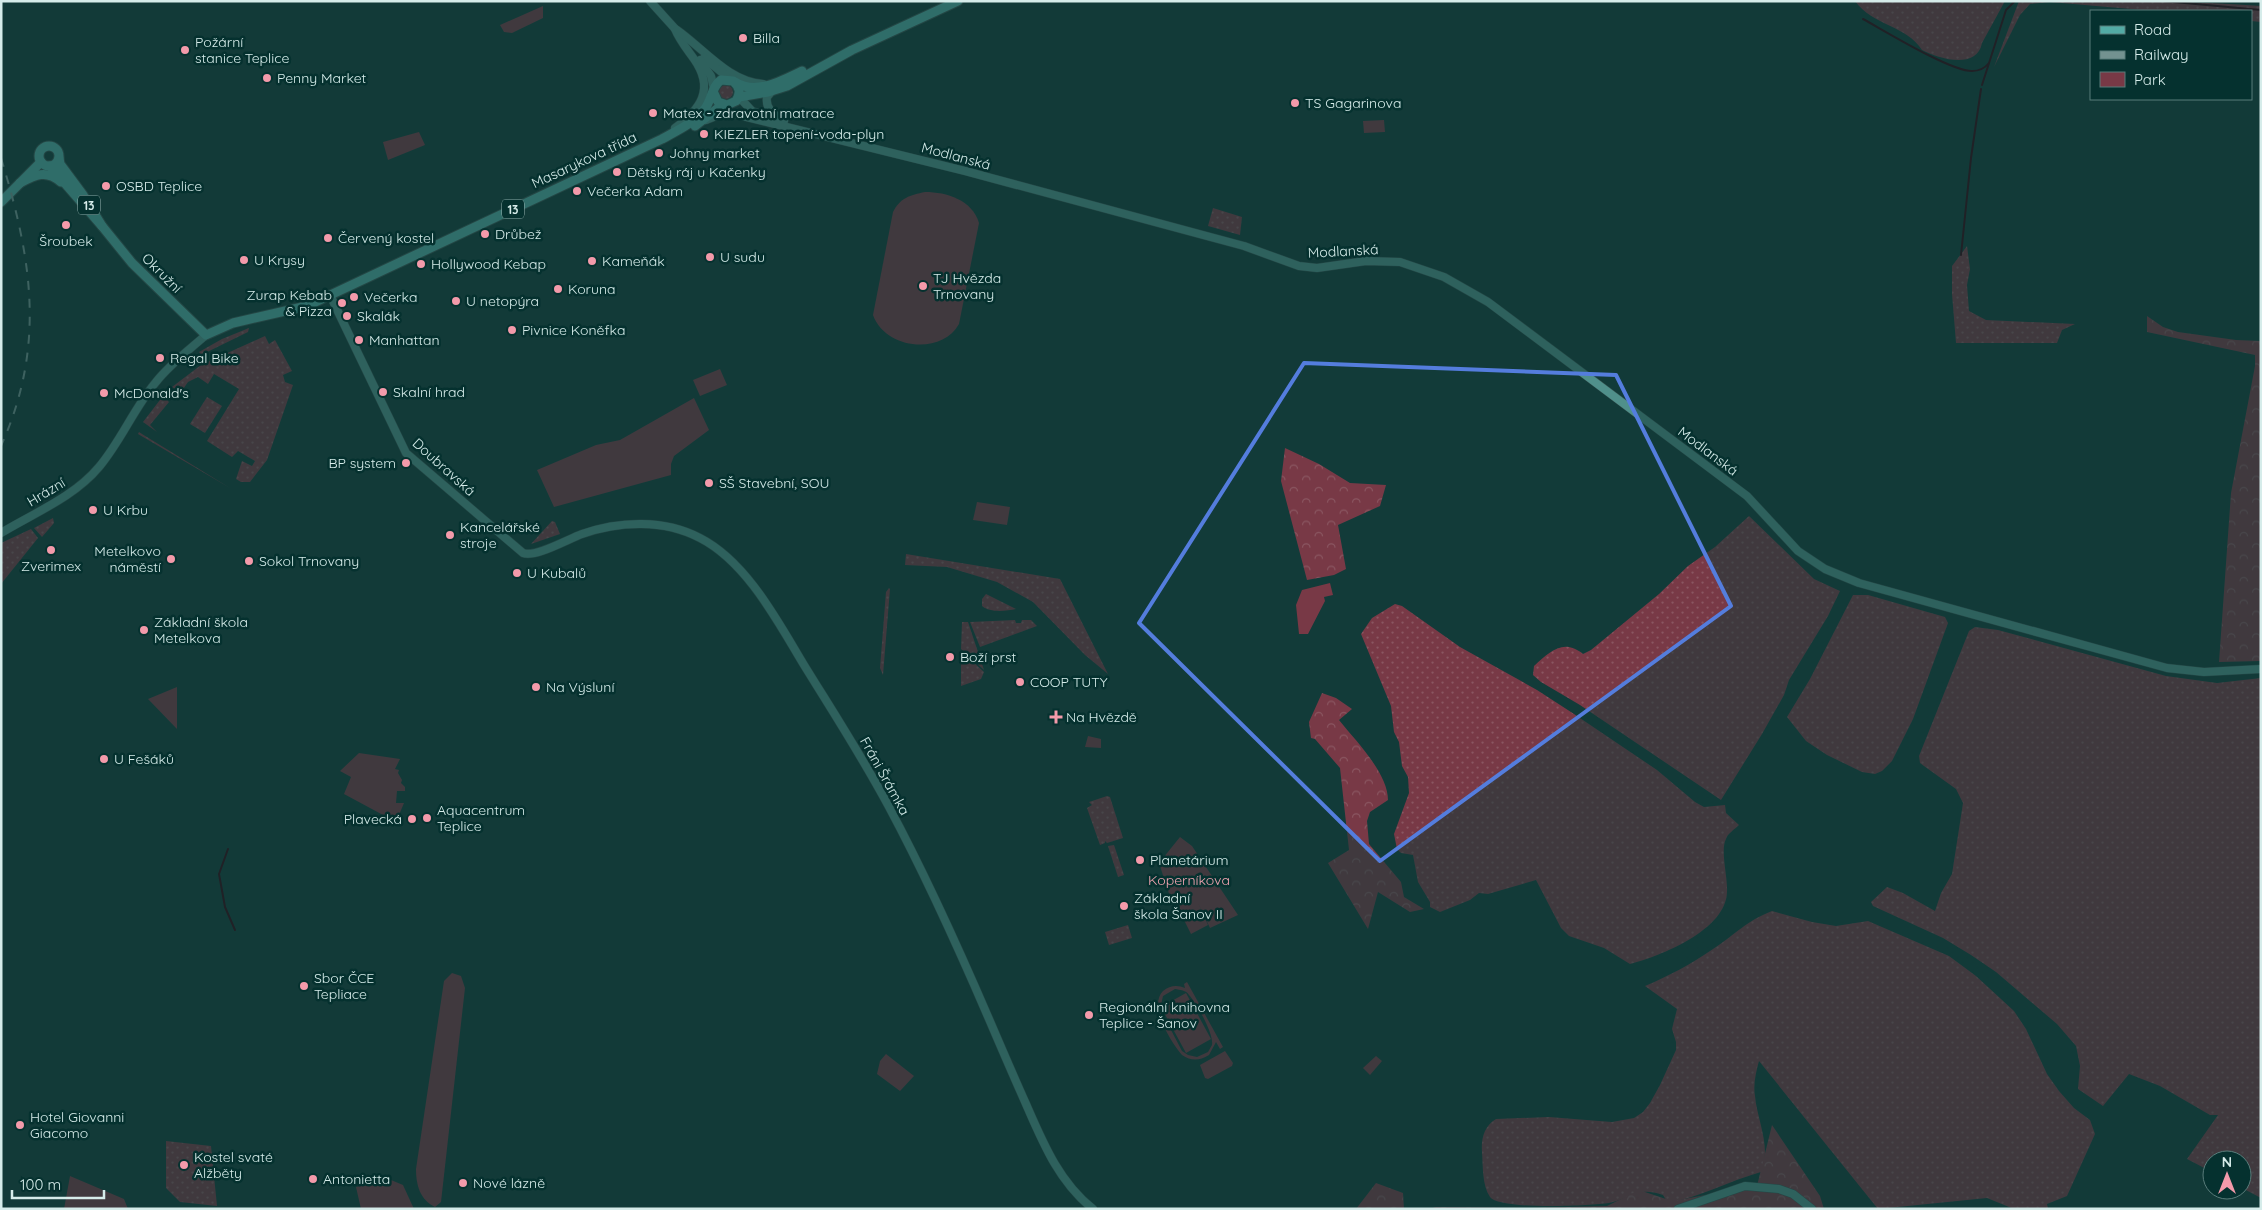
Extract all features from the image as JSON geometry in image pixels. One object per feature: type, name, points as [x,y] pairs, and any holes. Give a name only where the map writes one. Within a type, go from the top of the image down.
[{"type":"main road","name":"Masarykova třída","points":[[662,139],[678,134],[702,122],[718,108],[733,104],[739,97],[791,84],[826,63],[958,1]]},
{"type":"main road","points":[[726,105],[716,100],[713,90],[721,80],[733,81],[739,90],[739,97]]},
{"type":"main road","name":"Masarykova třída","points":[[733,81],[748,87],[773,88]]},
{"type":"main road","name":"Masarykova třída","points":[[206,335],[233,323],[291,310],[330,295],[662,139],[701,114],[710,101],[713,90]]},
{"type":"main road","name":"13","points":[[1,202],[46,164],[55,164],[58,158],[56,148],[52,146],[44,146],[39,153],[46,164]]},
{"type":"main road","name":"Okružní","points":[[58,158],[60,164],[83,195],[102,226]]},
{"type":"main road","name":"Okružní","points":[[46,164],[102,226],[132,263],[206,335]]},
{"type":"main road","name":"13","points":[[20,184],[38,174],[48,174],[61,182],[81,202]]},
{"type":"street","points":[[650,1],[708,71],[713,81],[713,90]]},
{"type":"street","points":[[675,29],[717,70],[733,81]]},
{"type":"street","points":[[675,29],[709,58],[738,76],[773,88],[767,97],[768,106],[776,116],[786,122]]},
{"type":"street","points":[[662,139],[698,108],[704,93],[704,83],[698,66],[675,29]]},
{"type":"street","points":[[739,97],[752,111],[816,133]]},
{"type":"street","points":[[726,105],[767,122]]},
{"type":"street","points":[[702,122],[727,112],[816,133]]},
{"type":"street","name":"Modlanská","points":[[816,133],[1220,239],[1299,266],[1317,268],[1366,261],[1390,261],[1433,272],[1488,302],[1753,501],[1784,538],[1798,551],[1825,569],[1859,583],[2167,668],[2204,672],[2261,670]]},
{"type":"street","name":"Doubravská","points":[[330,295],[406,453],[523,553],[529,555]]},
{"type":"street","name":"Masarykova třída","points":[[99,468],[156,382],[174,362],[206,335]]},
{"type":"street","name":"Hrázní","points":[[1,533],[64,497],[99,468]]},
{"type":"street","name":"Fráni Šrámka","points":[[529,555],[596,530],[623,524],[655,525],[672,527],[700,537],[726,556],[744,574],[788,637],[880,789],[952,934],[1045,1147],[1067,1184],[1094,1209]]},
{"type":"street","points":[[1678,1209],[1745,1186],[1779,1189],[1793,1194],[1812,1209]]},
{"type":"highlighted area","points":[[1304,363],[1616,375],[1731,606],[1380,861],[1139,623]]},
{"type":"green space","points":[[1855,1],[2005,1],[1979,51],[1973,57],[1956,60],[1947,59],[1922,50],[1908,36],[1880,21],[1862,9]]},
{"type":"green space","points":[[2019,1],[2170,2],[2261,6],[2261,22],[2252,21],[2252,10],[2142,10],[2050,2],[2030,4],[2020,15],[1994,67]]},
{"type":"green space","points":[[543,6],[543,18],[512,33],[504,32],[500,25]]},
{"type":"green space","points":[[723,85],[729,85],[733,92],[729,99],[723,99],[719,95],[719,89]]},
{"type":"green space","points":[[1384,120],[1385,132],[1364,133],[1363,121]]},
{"type":"green space","points":[[419,132],[425,145],[388,160],[383,142]]},
{"type":"green space","name":"TJ Hvězda Trnovany","points":[[925,192],[950,196],[965,203],[976,215],[979,223],[959,324],[951,334],[940,341],[914,344],[901,341],[889,335],[879,326],[873,315],[893,212],[899,203],[906,198]]},
{"type":"green space","points":[[1213,208],[1242,217],[1240,235],[1208,226]]},
{"type":"green space","points":[[1967,246],[1970,269],[1967,285],[1969,311],[1986,320],[2075,324],[2062,330],[2057,343],[1956,343],[1952,266]]},
{"type":"green space","points":[[2147,316],[2163,327],[2178,332],[2236,340],[2261,341],[2261,661],[2219,662],[2231,493],[2255,366],[2255,355],[2147,332]]},
{"type":"green space","points":[[249,328],[248,332],[201,355],[199,352],[222,339]]},
{"type":"green space","points":[[265,336],[269,344],[275,340],[292,371],[283,375],[285,382],[293,385],[267,460],[250,482],[241,482],[236,479],[242,461],[252,466],[255,461],[238,451],[232,457],[207,441],[239,389],[214,374],[208,384],[198,377],[188,382],[181,392],[172,387],[201,365]]},
{"type":"green space","points":[[720,369],[727,385],[700,396],[693,380]]},
{"type":"green space","points":[[163,396],[169,402],[150,425],[157,432],[143,422]]},
{"type":"green space","points":[[207,397],[222,406],[205,433],[190,424]]},
{"type":"green space","points":[[694,398],[709,430],[674,456],[671,464],[671,475],[554,507],[537,470],[596,445],[620,440]]},
{"type":"green space","points":[[139,432],[142,434],[230,488],[138,434]]},
{"type":"green space","points":[[1285,448],[1319,464],[1350,483],[1386,485],[1380,506],[1338,525],[1346,569],[1334,575],[1307,580],[1281,481]]},
{"type":"green space","points":[[977,502],[1010,507],[1007,525],[973,520]]},
{"type":"green space","points":[[1749,516],[1814,579],[1840,591],[1828,616],[1789,680],[1784,695],[1762,734],[1721,800],[1533,675],[1534,666],[1557,649],[1569,647],[1583,654],[1591,650],[1659,594],[1688,566],[1715,547]]},
{"type":"green space","points":[[53,518],[54,523],[42,537],[34,528]]},
{"type":"green space","points":[[552,521],[555,522],[560,534],[531,544]]},
{"type":"green space","points":[[31,529],[38,538],[1,584],[1,543]]},
{"type":"green space","points":[[906,554],[1060,579],[1108,674],[1085,655],[1033,602],[997,582],[947,567],[905,565]]},
{"type":"green space","points":[[1330,583],[1333,595],[1324,597],[1325,601],[1308,634],[1299,634],[1296,605],[1302,590]]},
{"type":"green space","points":[[889,588],[883,675],[880,668],[886,592]]},
{"type":"green space","points":[[986,594],[1016,609],[998,611],[985,608],[982,606],[982,599]]},
{"type":"green space","points":[[1853,595],[1868,595],[1945,617],[1948,623],[1913,719],[1892,761],[1882,771],[1875,774],[1862,772],[1827,755],[1806,741],[1787,717],[1810,679]]},
{"type":"green space","points":[[1395,604],[1402,606],[1460,647],[1537,690],[1574,714],[1657,770],[1695,802],[1704,807],[1725,805],[1726,813],[1739,825],[1728,835],[1724,844],[1727,892],[1724,906],[1716,918],[1690,939],[1674,948],[1630,964],[1604,948],[1569,936],[1561,928],[1536,880],[1488,894],[1479,893],[1470,900],[1440,912],[1430,907],[1430,902],[1418,882],[1413,855],[1401,853],[1397,849],[1394,834],[1409,793],[1408,777],[1402,766],[1399,742],[1394,732],[1391,706],[1361,634],[1372,618]]},
{"type":"green space","points":[[1015,620],[1016,623],[1021,623],[1022,620],[1031,620],[1037,626],[980,647],[970,622]]},
{"type":"green space","points":[[962,622],[968,622],[984,670],[961,649]]},
{"type":"green space","points":[[1975,627],[1998,630],[2166,676],[2217,683],[2261,678],[2261,1198],[2252,1193],[2252,1150],[2202,1150],[2202,1167],[2187,1159],[2218,1115],[2210,1115],[2160,1086],[2129,1074],[2103,1106],[2078,1089],[2080,1066],[2076,1046],[2057,1024],[1996,972],[1971,955],[1943,938],[1873,906],[1871,902],[1887,887],[1903,893],[1935,911],[1941,893],[1952,874],[1963,803],[1956,789],[1920,763],[1919,756],[1969,631]]},
{"type":"green space","points":[[961,651],[984,672],[981,679],[961,686]]},
{"type":"green space","points":[[177,687],[177,729],[148,699]]},
{"type":"green space","points":[[1322,693],[1336,698],[1352,709],[1339,720],[1370,757],[1387,790],[1388,800],[1370,812],[1367,821],[1369,844],[1401,882],[1404,897],[1424,909],[1410,912],[1378,892],[1368,929],[1328,863],[1349,850],[1340,768],[1315,739],[1311,738],[1309,722]]},
{"type":"green space","points":[[1088,736],[1101,739],[1101,748],[1085,747]]},
{"type":"green space","points":[[359,753],[400,759],[395,769],[399,770],[398,773],[405,791],[397,791],[396,803],[404,803],[396,822],[344,794],[351,777],[340,771]]},
{"type":"green space","points":[[1107,796],[1110,797],[1123,838],[1107,843],[1105,841],[1105,843],[1100,845],[1087,808],[1092,805],[1089,802]]},
{"type":"green space","name":"Koperníkova","points":[[1180,837],[1192,846],[1238,915],[1210,928],[1198,903],[1208,925],[1191,934],[1180,912],[1175,912],[1159,863]]},
{"type":"green space","points":[[1114,845],[1124,875],[1118,877],[1108,846]]},
{"type":"green space","points":[[1772,911],[1812,922],[1836,926],[1868,921],[1949,956],[1976,976],[2014,1011],[2026,1029],[2047,1074],[2074,1108],[2090,1120],[2095,1134],[2067,1196],[2047,1204],[2048,1209],[2014,1209],[1987,1198],[1878,1209],[1759,1061],[1754,1087],[1765,1153],[1761,1172],[1692,1197],[1668,1203],[1663,1195],[1647,1192],[1641,1192],[1609,1203],[1565,1206],[1510,1204],[1490,1197],[1484,1181],[1482,1147],[1484,1133],[1489,1125],[1496,1119],[1549,1117],[1612,1122],[1634,1118],[1643,1112],[1660,1085],[1676,1050],[1672,1029],[1677,1009],[1645,986],[1688,965],[1748,923]]},
{"type":"green space","points":[[1128,925],[1132,938],[1109,945],[1105,932]]},
{"type":"green space","points":[[452,973],[461,976],[465,988],[441,1202],[435,1207],[422,1196],[417,1181],[416,1169],[444,981]]},
{"type":"green space","points":[[1187,982],[1223,1047],[1220,1049],[1216,1042],[1209,1055],[1198,1059],[1182,1055],[1172,1042],[1163,1024],[1158,1006],[1159,998],[1163,991],[1174,986],[1185,988],[1184,984]],"holes":[[[1175,989],[1183,990],[1192,999],[1204,1019],[1212,1040],[1212,1045],[1208,1052],[1197,1057],[1182,1051],[1160,1009],[1163,996]]]},
{"type":"green space","points":[[1186,993],[1211,1039],[1186,1053],[1161,1007]]},
{"type":"green space","points":[[1225,1051],[1233,1063],[1232,1066],[1208,1079],[1205,1078],[1200,1065]]},
{"type":"green space","points":[[886,1054],[914,1076],[900,1091],[877,1074],[880,1061]]},
{"type":"green space","points":[[1376,1056],[1382,1061],[1370,1075],[1363,1068]]},
{"type":"green space","points":[[1772,1125],[1820,1196],[1824,1209],[1429,1209],[1436,1207],[1531,1208],[1607,1206],[1639,1190],[1672,1201],[1757,1186]]},
{"type":"green space","points":[[166,1141],[211,1146],[217,1206],[180,1202],[166,1188]]},
{"type":"green space","points":[[70,1176],[124,1199],[128,1209],[64,1209]]},
{"type":"green space","points":[[391,1180],[403,1185],[414,1209],[361,1209],[356,1187]]},
{"type":"green space","points":[[1376,1183],[1403,1193],[1404,1209],[1356,1209]]},
{"type":"waterway","points":[[1982,85],[2006,10],[2015,1]]},
{"type":"waterway","points":[[2163,1],[2261,10]]},
{"type":"waterway","points":[[1863,19],[1949,65],[1972,71],[1984,68],[1989,63]]},
{"type":"waterway","points":[[1961,255],[1971,158],[1981,89]]},
{"type":"waterway","points":[[228,849],[219,874],[225,907],[235,930]]},
{"type":"railway","points":[[1,158],[20,232],[30,302],[29,338],[24,373],[15,409],[1,446]]},
{"type":"place","name":"Billa","points":[[743,38]]},
{"type":"place","name":"Požární stanice Teplice","points":[[185,50]]},
{"type":"place","name":"Penny Market","points":[[267,78]]},
{"type":"place","name":"TS Gagarinova","points":[[1295,103]]},
{"type":"place","name":"Matex - zdravotní matrace","points":[[653,113]]},
{"type":"place","name":"KIEZLER topení-voda-plyn","points":[[704,134]]},
{"type":"place","name":"Johny market","points":[[659,153]]},
{"type":"place","name":"Dětský ráj u Kačenky","points":[[617,172]]},
{"type":"place","name":"OSBD Teplice","points":[[106,186]]},
{"type":"place","name":"Večerka Adam","points":[[577,191]]},
{"type":"place","name":"Šroubek","points":[[66,225]]},
{"type":"place","name":"Drůbež","points":[[485,234]]},
{"type":"place","name":"Červený kostel","points":[[328,238]]},
{"type":"place","name":"U sudu","points":[[710,257]]},
{"type":"place","name":"U Krysy","points":[[244,260]]},
{"type":"place","name":"Kameňák","points":[[592,261]]},
{"type":"place","name":"Hollywood Kebap","points":[[421,264]]},
{"type":"place","name":"TJ Hvězda Trnovany","points":[[923,286]]},
{"type":"place","name":"Koruna","points":[[558,289]]},
{"type":"place","name":"Večerka","points":[[354,297]]},
{"type":"place","name":"U netopýra","points":[[456,301]]},
{"type":"place","name":"Zurap Kebab & Pizza","points":[[342,303]]},
{"type":"place","name":"Skalák","points":[[347,316]]},
{"type":"place","name":"Pivnice Koněfka","points":[[512,330]]},
{"type":"place","name":"Manhattan","points":[[359,340]]},
{"type":"place","name":"Regal Bike","points":[[160,358]]},
{"type":"place","name":"Skalní hrad","points":[[383,392]]},
{"type":"place","name":"McDonald's","points":[[104,393]]},
{"type":"place","name":"BP system","points":[[406,463]]},
{"type":"place","name":"SŠ Stavební, SOU","points":[[709,483]]},
{"type":"place","name":"U Krbu","points":[[93,510]]},
{"type":"place","name":"Kancelářské stroje","points":[[450,535]]},
{"type":"place","name":"Zverimex","points":[[51,550]]},
{"type":"place","name":"Metelkovo náměstí","points":[[171,559]]},
{"type":"place","name":"Sokol Trnovany","points":[[249,561]]},
{"type":"place","name":"U Kubalů","points":[[517,573]]},
{"type":"place","name":"Základní škola Metelkova","points":[[144,630]]},
{"type":"place","name":"Boží prst","points":[[950,657]]},
{"type":"place","name":"COOP TUTY","points":[[1020,682]]},
{"type":"place","name":"Na Výsluní","points":[[536,687]]},
{"type":"place","name":"Na Hvězdě","points":[[1056,717]]},
{"type":"place","name":"U Fešáků","points":[[104,759]]},
{"type":"place","name":"Aquacentrum Teplice","points":[[427,818]]},
{"type":"place","name":"Plavecká","points":[[412,819]]},
{"type":"place","name":"Planetárium","points":[[1140,860]]},
{"type":"place","name":"Základní škola Šanov II","points":[[1124,906]]},
{"type":"place","name":"Sbor ČCE Tepliace","points":[[304,986]]},
{"type":"place","name":"Regionální knihovna Teplice - Šanov","points":[[1089,1015]]},
{"type":"place","name":"Hotel Giovanni Giacomo","points":[[20,1125]]},
{"type":"place","name":"Kostel svaté Alžběty","points":[[184,1165]]},
{"type":"place","name":"Antonietta","points":[[313,1179]]},
{"type":"place","name":"Nové lázně","points":[[463,1183]]}]
